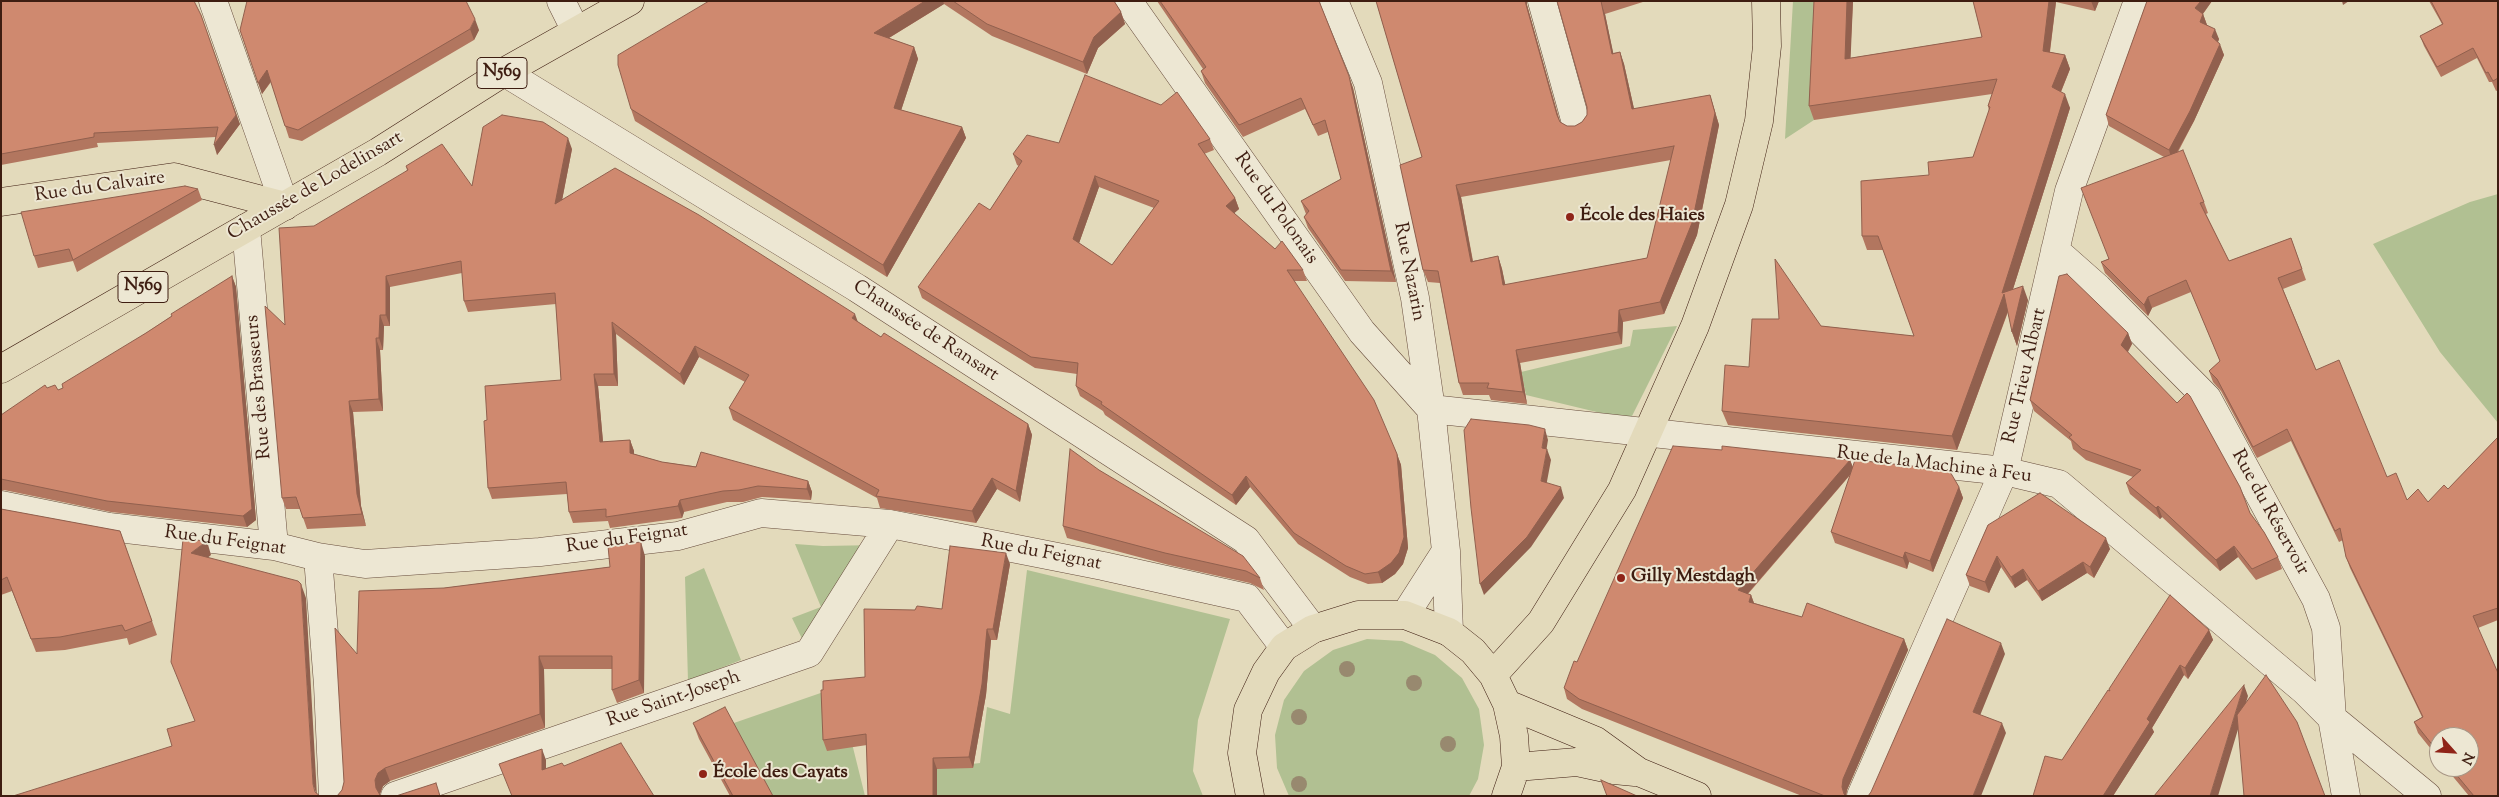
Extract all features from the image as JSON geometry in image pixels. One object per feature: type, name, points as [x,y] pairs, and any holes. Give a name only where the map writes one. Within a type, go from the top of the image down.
[{"type":"main road","name":"Chaussée de Lodelinsart","points":[[1,370],[378,152],[504,72],[630,1]]},
{"type":"main road","points":[[1493,675],[1541,622],[1622,490],[1650,433],[1695,326],[1739,205],[1759,121],[1767,46],[1766,1]]},
{"type":"main road","name":"Rue du Calvaire","points":[[1,202],[174,177],[285,206]]},
{"type":"main road","points":[[1250,796],[1242,753],[1248,710],[1266,672],[1284,647],[1313,629],[1358,614],[1405,615],[1449,632],[1473,651],[1493,675],[1507,704],[1514,736],[1516,767],[1506,796]]},
{"type":"main road","points":[[1507,704],[1596,741],[1639,772],[1696,796]]},
{"type":"main road","points":[[1516,767],[1577,762],[1614,770],[1639,772]]},
{"type":"street","points":[[213,1],[285,206]]},
{"type":"street","points":[[561,1],[576,31]]},
{"type":"street","name":"Rue du Polonais","points":[[1128,1],[1362,332],[1431,410]]},
{"type":"street","name":"Rue Nazarin","points":[[1334,1],[1368,83],[1415,298],[1431,410],[1446,551],[1449,632]]},
{"type":"street","points":[[1542,1],[1576,123]]},
{"type":"street","name":"Rue Trieu Albart","points":[[1861,796],[2004,471],[2069,191],[2138,1]]},
{"type":"street","name":"Chaussée de Ransart","points":[[504,72],[865,293],[1246,540],[1313,629]]},
{"type":"street","name":"Rue des Brasseurs","points":[[246,228],[274,546]]},
{"type":"street","name":"Rue du Réservoir","points":[[2056,250],[2098,288],[2206,398],[2316,599],[2326,628],[2332,718]]},
{"type":"street","name":"Rue de la Machine à Feu","points":[[1431,410],[2004,471],[2059,484],[2298,685],[2332,718]]},
{"type":"street","name":"Rue du Feignat","points":[[1,505],[109,527],[274,546],[318,557],[365,564],[540,552],[678,536],[761,513],[890,524],[1103,566],[1247,598],[1284,647]]},
{"type":"street","name":"Rue Saint-Joseph","points":[[395,796],[809,653],[890,524]]},
{"type":"street","points":[[1405,615],[1446,551]]},
{"type":"street","points":[[318,557],[334,796]]},
{"type":"street","points":[[2332,718],[2346,796]]},
{"type":"street","points":[[2332,718],[2427,796]]},
{"type":"green space","points":[[1793,1],[1820,1],[1814,120],[1785,139]]},
{"type":"green space","points":[[2498,194],[2498,423],[2440,352],[2373,244],[2470,202]]},
{"type":"green space","points":[[1677,326],[1630,420],[1526,395],[1521,372],[1630,346],[1633,330]]},
{"type":"green space","points":[[795,544],[823,546],[878,545],[809,653],[792,618],[821,607]]},
{"type":"green space","points":[[704,568],[741,660],[688,681],[685,577]]},
{"type":"green space","points":[[1027,570],[1230,619],[1198,720],[1193,771],[1203,796],[920,796],[914,771],[980,763],[987,707],[1010,714]]},
{"type":"green space","points":[[1367,639],[1402,641],[1435,655],[1462,678],[1479,709],[1484,745],[1478,779],[1469,796],[1289,796],[1277,768],[1275,735],[1284,700],[1304,671],[1333,650]]},
{"type":"green space","points":[[838,687],[865,796],[772,796],[731,724]]},
{"type":"building","points":[[1,1],[194,1],[201,15],[236,115],[214,145],[218,127],[94,133],[94,137],[1,154]]},
{"type":"building","points":[[247,1],[466,1],[475,19],[470,29],[298,130],[285,126],[267,70],[258,83],[240,30]]},
{"type":"building","points":[[709,1],[925,1],[874,33],[914,47],[894,108],[962,127],[883,265],[631,109],[618,65],[618,55]]},
{"type":"building","points":[[953,1],[1114,1],[1121,12],[1094,37],[1083,62],[987,24]]},
{"type":"building","points":[[1160,1],[1319,1],[1349,76],[1391,271],[1341,270],[1304,217],[1309,211],[1301,201],[1341,179],[1325,120],[1313,125],[1301,98],[1239,125],[1201,71],[1206,67]]},
{"type":"building","points":[[1376,1],[1525,1],[1557,115],[1560,122],[1567,126],[1575,126],[1582,122],[1587,115],[1587,107],[1557,1],[1601,1],[1612,54],[1620,52],[1632,109],[1710,95],[1715,113],[1692,223],[1660,302],[1619,310],[1618,332],[1516,350],[1523,392],[1487,388],[1489,383],[1459,383],[1438,271],[1423,270],[1400,165],[1422,157]],"holes":[[[1674,146],[1647,258],[1503,285],[1498,256],[1471,262],[1456,185]]]},
{"type":"building","points":[[1814,1],[1847,1],[1845,59],[1982,37],[1973,1],[2049,1],[2043,51],[2065,55],[2052,87],[2065,94],[2002,293],[2023,286],[2012,332],[2004,294],[1952,436],[1722,411],[1725,365],[1749,367],[1752,319],[1779,319],[1775,259],[1821,326],[1914,336],[1878,236],[1862,236],[1861,181],[1929,175],[1928,162],[1973,157],[1990,107],[1988,106],[1997,79],[1809,106]]},
{"type":"building","points":[[2147,1],[2201,1],[2195,8],[2203,14],[2200,22],[2215,29],[2212,37],[2220,44],[2190,111],[2169,150],[2106,115]]},
{"type":"building","points":[[2431,1],[2498,1],[2498,78],[2493,81],[2488,72],[2486,73],[2473,48],[2437,67],[2420,36],[2443,24]]},
{"type":"building","points":[[1085,75],[1161,105],[1177,92],[1210,139],[1198,144],[1235,198],[1226,206],[1275,249],[1282,241],[1303,270],[1287,270],[1374,400],[1397,454],[1404,537],[1399,553],[1391,563],[1378,572],[1365,574],[1346,566],[1294,533],[1246,476],[1232,495],[1101,404],[1102,402],[1076,386],[1078,363],[1031,357],[918,287],[979,203],[990,210],[1022,161],[1013,154],[1027,135],[1059,143]],"holes":[[[1095,176],[1159,201],[1112,265],[1073,239]]]},
{"type":"building","points":[[502,115],[543,122],[568,138],[555,204],[615,168],[699,215],[855,314],[852,318],[881,337],[884,333],[1028,424],[1016,491],[992,478],[972,511],[876,496],[879,490],[729,408],[749,375],[695,346],[680,374],[612,322],[614,374],[594,374],[600,442],[630,440],[630,453],[662,462],[696,467],[701,452],[808,481],[807,489],[758,486],[680,500],[678,506],[606,517],[606,509],[569,512],[566,482],[488,488],[484,421],[487,420],[485,386],[561,380],[555,293],[464,301],[461,261],[386,276],[386,315],[380,315],[379,338],[376,338],[379,399],[349,401],[357,494],[362,514],[303,518],[296,497],[282,498],[265,306],[285,325],[279,228],[314,226],[408,170],[406,166],[442,144],[472,186],[483,127]]},
{"type":"building","points":[[2183,150],[2204,202],[2200,203],[2229,261],[2291,238],[2302,269],[2278,278],[2316,370],[2339,360],[2387,477],[2396,473],[2407,500],[2418,489],[2428,502],[2444,485],[2448,489],[2498,437],[2498,608],[2473,616],[2498,673],[2498,796],[2474,796],[2458,777],[2479,777],[2479,727],[2429,727],[2429,741],[2414,722],[2423,717],[2346,557],[2340,528],[2335,531],[2287,429],[2253,447],[2217,379],[2209,371],[2220,361],[2186,280],[2148,297],[2144,305],[2101,262],[2109,259],[2081,188]]},
{"type":"building","points":[[185,186],[198,189],[73,260],[69,249],[34,256],[21,212]]},
{"type":"building","points":[[2067,274],[2128,333],[2121,345],[2177,403],[2187,393],[2190,396],[2240,487],[2250,513],[2264,532],[2278,557],[2252,569],[2234,546],[2216,560],[2158,506],[2156,508],[2126,483],[2141,470],[2082,449],[2069,437],[2072,435],[2030,400],[2059,276]]},
{"type":"building","points":[[232,276],[252,509],[243,516],[107,501],[1,479],[1,415],[45,385],[47,388],[55,385],[58,390],[63,388],[62,384],[146,333],[172,316],[171,314]]},
{"type":"building","points":[[1471,419],[1529,425],[1545,429],[1542,448],[1547,449],[1541,481],[1561,487],[1527,537],[1480,584],[1464,430]]},
{"type":"building","points":[[1673,446],[1722,450],[1722,446],[1850,460],[1738,590],[1751,595],[1749,602],[1802,617],[1807,603],[1904,639],[1843,779],[1842,787],[1846,796],[1825,796],[1579,699],[1564,688],[1574,661],[1577,662]]},
{"type":"building","points":[[1070,449],[1099,470],[1243,556],[1260,578],[1246,571],[1165,553],[1063,526]]},
{"type":"building","points":[[1855,460],[1949,470],[1959,487],[1930,561],[1905,552],[1903,558],[1831,532]]},
{"type":"building","points":[[2040,493],[2106,538],[2090,567],[2083,562],[2038,591],[2023,569],[2011,577],[1997,556],[1985,582],[1966,575],[1988,525]]},
{"type":"building","points":[[1,509],[120,531],[152,621],[125,631],[122,625],[60,637],[31,639],[7,577],[1,580]]},
{"type":"building","points":[[183,539],[207,541],[191,553],[298,581],[301,584],[313,784],[315,792],[320,796],[13,796],[172,746],[167,729],[195,721],[171,662]]},
{"type":"building","points":[[641,542],[639,680],[612,690],[612,656],[539,656],[540,714],[385,768],[378,773],[375,780],[376,788],[382,796],[337,796],[342,790],[344,782],[335,628],[357,654],[359,591],[444,588],[610,567],[608,546]]},
{"type":"building","points":[[950,546],[1006,553],[993,629],[987,629],[982,684],[969,757],[933,758],[933,796],[868,796],[866,734],[823,740],[821,690],[823,690],[823,681],[865,677],[864,609],[915,610],[917,606],[942,609]]},
{"type":"building","points":[[2170,595],[2209,630],[2185,668],[2180,665],[2147,719],[2150,722],[2103,796],[2033,796],[2045,756],[2062,760],[2108,690],[2110,691],[2109,689]]},
{"type":"building","points":[[1947,619],[2001,643],[1973,712],[2002,723],[1973,796],[1868,796],[1871,792]]},
{"type":"building","points":[[2266,675],[2297,722],[2325,796],[2244,796],[2237,715]]},
{"type":"building","points":[[2244,685],[2210,796],[2154,796]]},
{"type":"building","points":[[725,707],[773,796],[733,796],[693,723]]},
{"type":"building","points":[[621,743],[654,796],[512,796],[499,764],[542,749],[542,770],[562,763],[564,766]]},
{"type":"building","points":[[1601,780],[1637,796],[1607,796]]},
{"type":"building","points":[[436,783],[440,796],[396,796]]},
{"type":"place","name":"École des Haies","points":[[1570,217]]},
{"type":"place","name":"Gilly Mestdagh","points":[[1621,578]]},
{"type":"place","name":"École des Cayats","points":[[703,774]]}]
